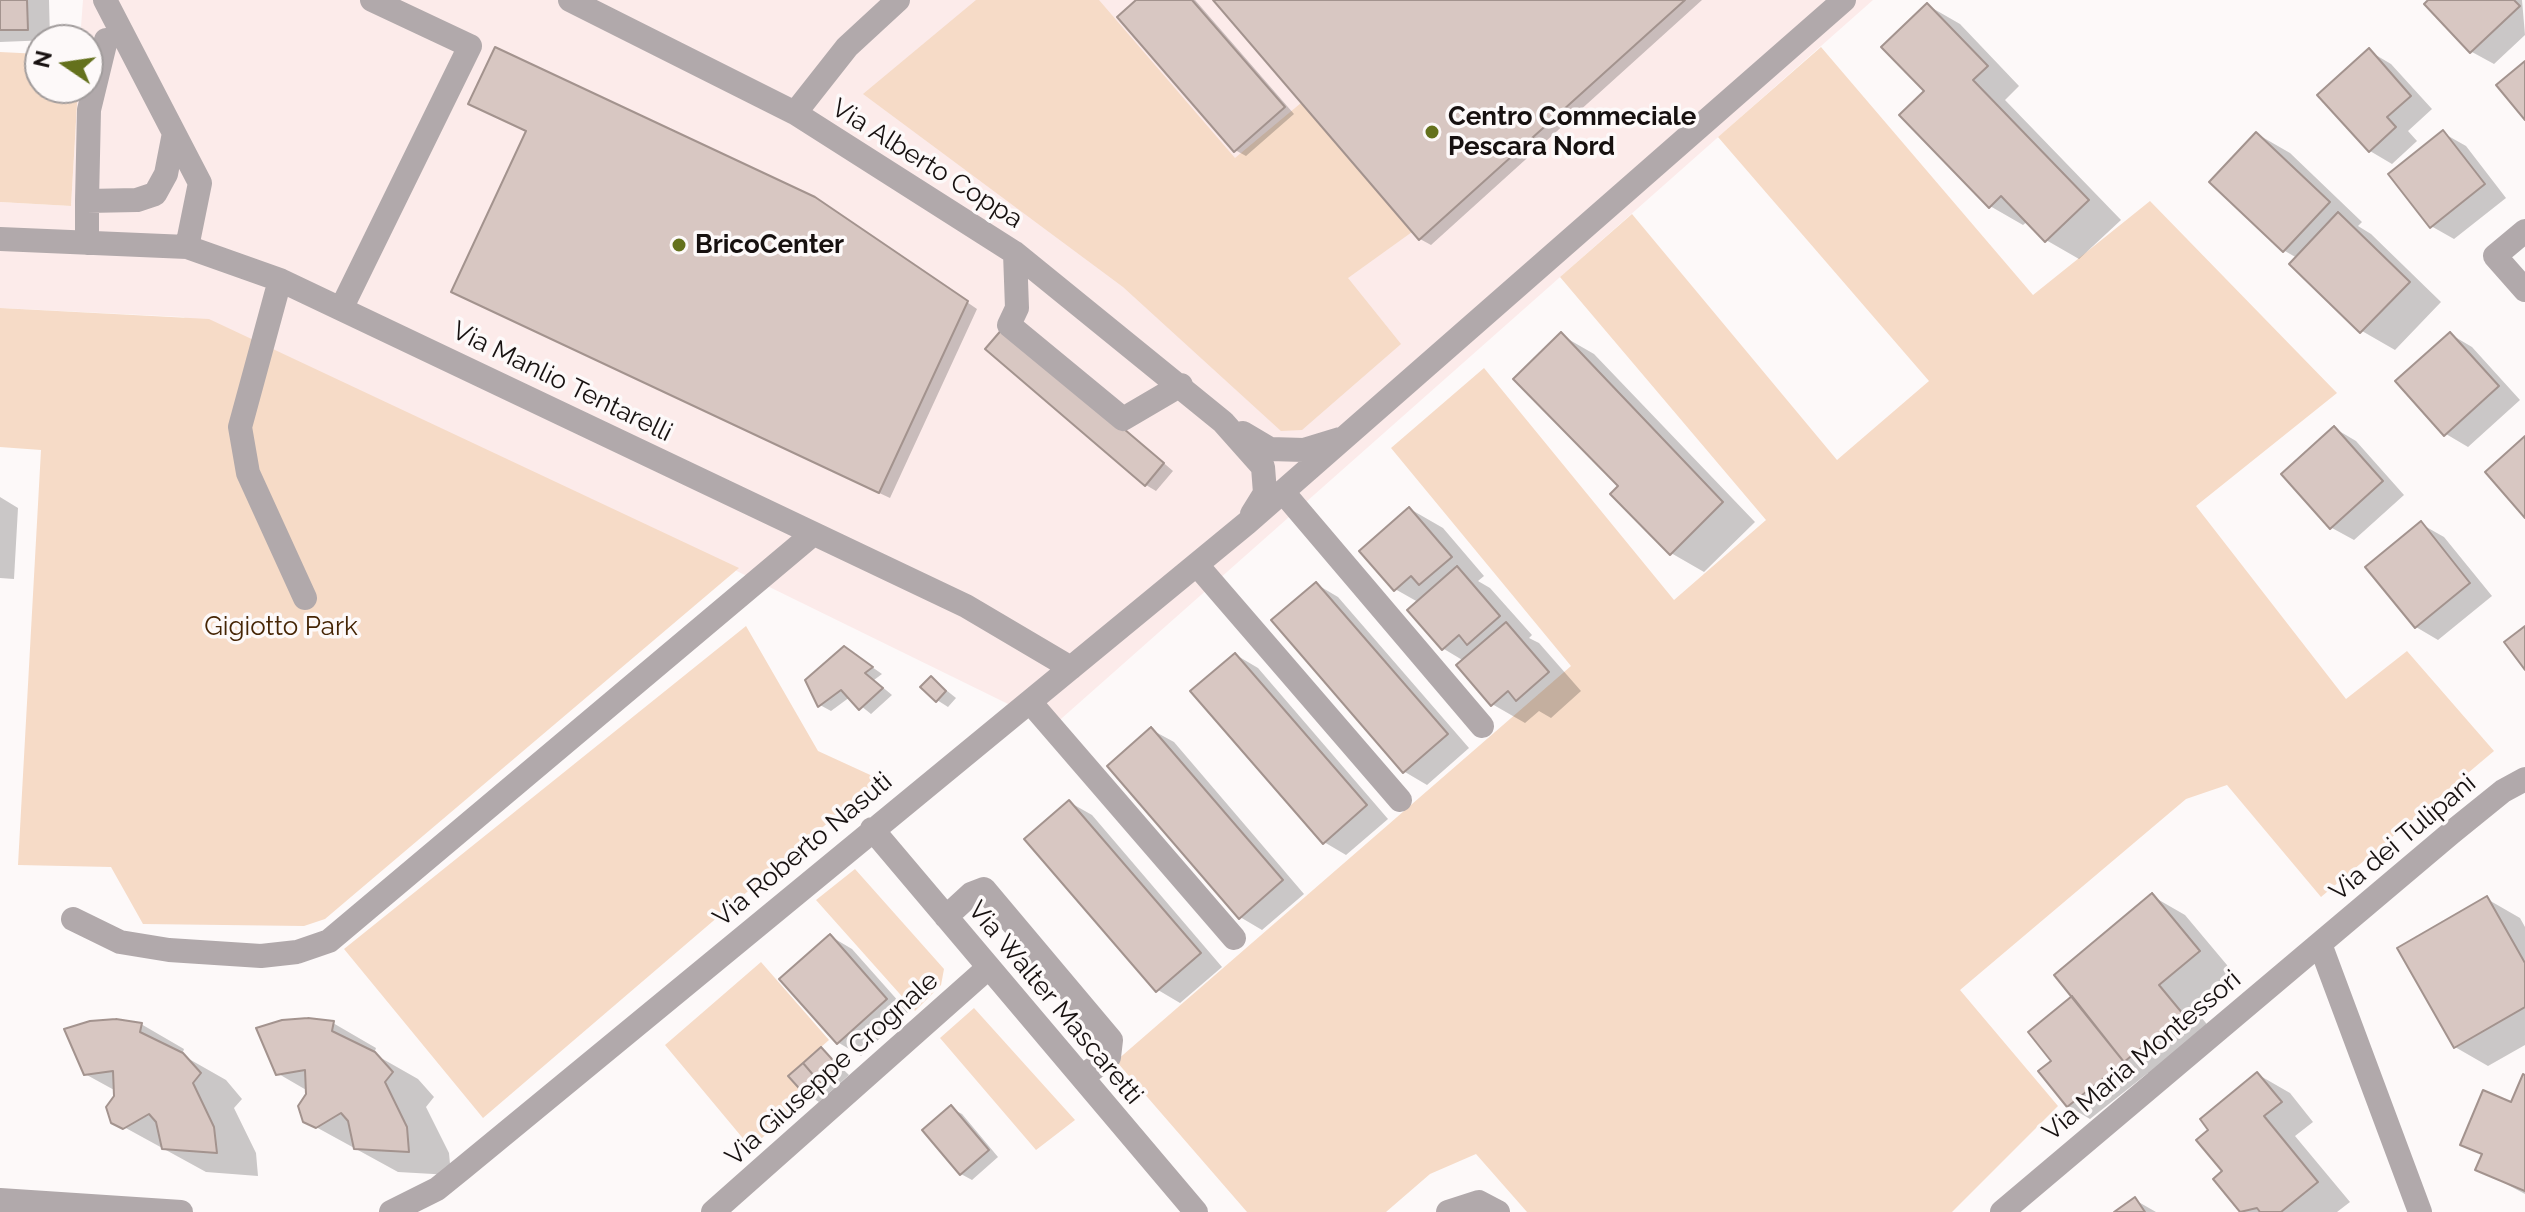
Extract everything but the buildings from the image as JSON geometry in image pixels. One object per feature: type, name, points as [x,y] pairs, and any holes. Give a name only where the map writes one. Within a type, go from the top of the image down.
[{"type":"street","points":[[105,0],[200,183],[187,247]]},
{"type":"street","points":[[342,307],[470,46],[372,0]]},
{"type":"street","name":"Via Alberto Coppa","points":[[570,0],[795,113],[1015,253],[1181,385],[1223,422],[1263,467],[1265,493],[1247,523]]},
{"type":"street","points":[[795,113],[847,47],[898,0]]},
{"type":"street","name":"Via Alberto Coppa","points":[[1247,523],[1844,0]]},
{"type":"street","points":[[87,243],[89,110],[106,40]]},
{"type":"street","points":[[87,201],[137,200],[155,194],[166,174],[174,133]]},
{"type":"street","points":[[2525,231],[2495,256],[2525,290]]},
{"type":"street","name":"Via Manlio Tentarelli","points":[[0,239],[187,247],[280,280],[966,606],[1071,668]]},
{"type":"street","points":[[1015,253],[1017,308],[1009,325],[1123,419],[1181,385]]},
{"type":"street","points":[[280,280],[240,427],[248,473],[305,598]]},
{"type":"street","name":"Via Alberto Coppa","points":[[1223,422],[1270,449],[1304,450],[1348,436]]},
{"type":"street","points":[[1283,492],[1482,726]]},
{"type":"street","name":"Via Roberto Nasuti","points":[[391,1212],[437,1189],[1247,523]]},
{"type":"street","points":[[73,919],[120,942],[169,950],[261,956],[297,952],[329,941],[813,534]]},
{"type":"street","points":[[1197,565],[1400,800]]},
{"type":"street","points":[[1030,702],[1234,938]]},
{"type":"street","name":"Via dei Tulipani","points":[[2320,944],[2503,791],[2525,779]]},
{"type":"street","name":"Via Walter Mascaretti","points":[[872,829],[1196,1212]]},
{"type":"street","points":[[946,917],[971,894],[984,889],[1111,1040],[1109,1057],[1082,1077]]},
{"type":"street","points":[[2320,944],[2420,1212]]},
{"type":"street","name":"Via Maria Montessori","points":[[2002,1212],[2320,944]]},
{"type":"street","name":"Via Giuseppe Crognale","points":[[713,1212],[988,968]]},
{"type":"street","points":[[0,1200],[181,1212]]},
{"type":"street","points":[[1448,1212],[1479,1202],[1498,1212]]},
{"type":"shaded area","points":[[83,0],[1873,0],[1053,726],[700,553],[183,317],[0,308],[0,202],[71,206],[77,104],[104,104],[104,24],[81,24]]},
{"type":"green space","points":[[976,0],[1099,0],[1235,158],[1301,103],[1412,232],[1348,278],[1401,344],[1302,430],[1281,431],[1123,287],[863,94]]},
{"type":"green space","points":[[1821,47],[2033,295],[2150,201],[2337,393],[2196,506],[2346,699],[2407,651],[2494,751],[2321,897],[2227,785],[2186,799],[1960,990],[2058,1106],[1952,1212],[1527,1212],[1476,1154],[1430,1174],[1386,1212],[1247,1212],[1116,1061],[1571,666],[1391,448],[1484,368],[1674,600],[1766,520],[1560,277],[1632,214],[1837,460],[1929,381],[1718,137]]},
{"type":"green space","points":[[0,52],[24,53],[24,104],[77,104],[71,206],[0,202]]},
{"type":"green space","name":"Gigiotto Park","points":[[0,308],[209,319],[739,568],[325,919],[304,926],[143,924],[111,867],[18,865],[41,450],[0,447]]},
{"type":"green space","points":[[746,626],[818,751],[879,779],[483,1118],[344,949]]},
{"type":"green space","points":[[855,869],[944,969],[941,985],[915,1011],[816,900]]},
{"type":"green space","points":[[761,962],[829,1040],[788,1076],[807,1097],[751,1148],[665,1045]]},
{"type":"green space","points":[[974,1008],[1075,1120],[1036,1150],[940,1038]]},
{"type":"place","name":"Centro Commeciale Pescara Nord","points":[[1432,132]]},
{"type":"place","name":"BricoCenter","points":[[679,245]]}]
